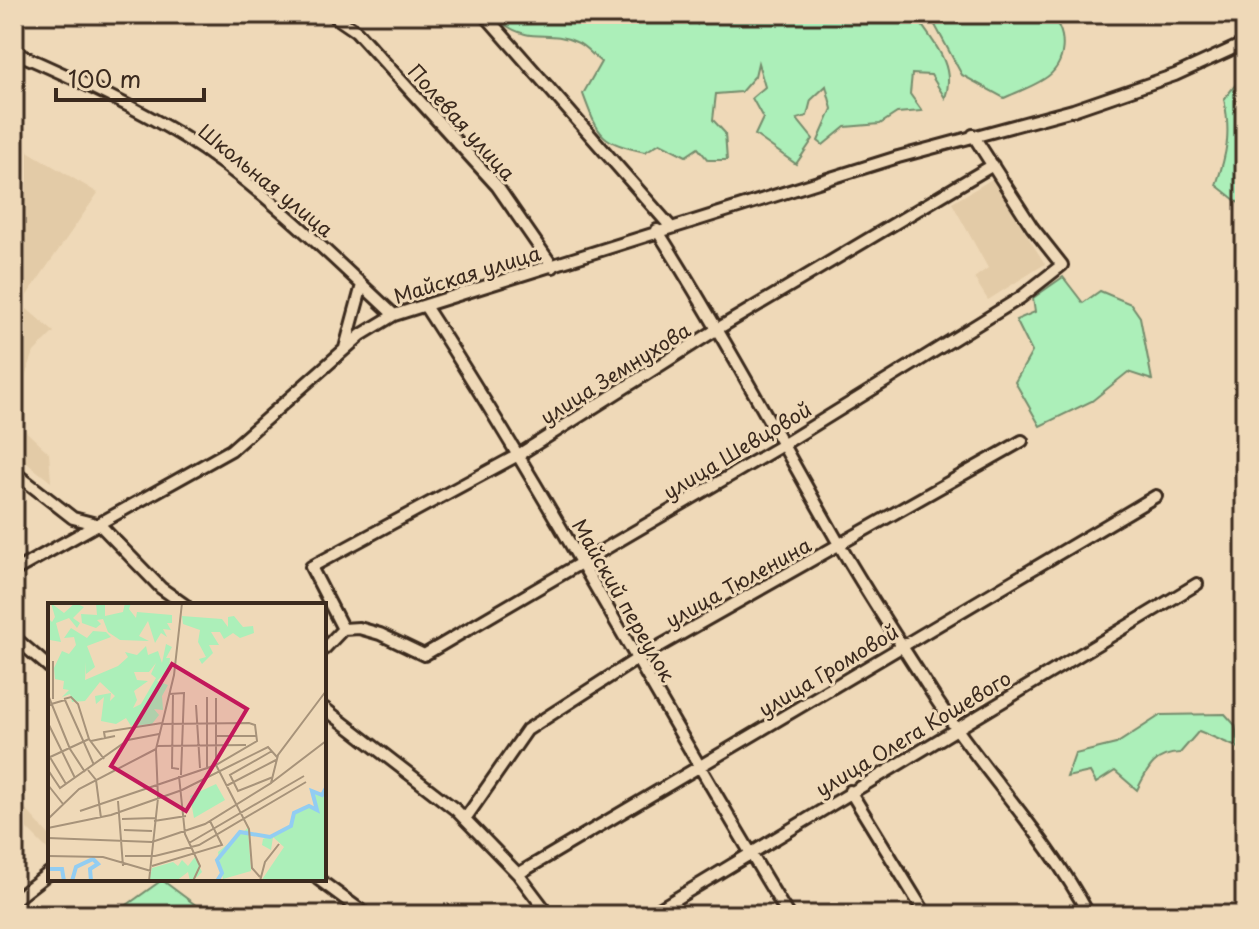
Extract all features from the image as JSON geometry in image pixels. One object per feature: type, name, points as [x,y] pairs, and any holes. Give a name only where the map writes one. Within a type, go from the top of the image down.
[{"type":"street","name":"Полевая улица","points":[[331,14],[356,31],[497,186],[553,267]]},
{"type":"street","points":[[484,14],[670,226]]},
{"type":"street","name":"Майская улица","points":[[14,571],[231,450],[344,350],[394,315],[553,267],[670,226],[973,135],[1087,105],[1175,75],[1245,43]]},
{"type":"street","name":"Школьная улица","points":[[14,52],[80,81],[185,138],[293,220],[394,315]]},
{"type":"street","points":[[973,135],[993,165]]},
{"type":"street","name":"улица Шевцовой","points":[[343,629],[359,628],[380,634],[424,655],[784,444],[1010,305],[1062,265],[1032,227],[993,165]]},
{"type":"street","name":"улица Земнухова","points":[[343,629],[311,567],[520,454],[719,328],[993,165]]},
{"type":"street","points":[[657,230],[719,328],[840,546],[955,729],[1052,853],[1089,915]]},
{"type":"street","points":[[344,350],[358,309],[362,285]]},
{"type":"street","name":"Майский переулок","points":[[425,306],[520,454],[699,768],[788,915]]},
{"type":"street","name":"улица Тюленина","points":[[465,819],[527,730],[637,659],[1022,441]]},
{"type":"street","points":[[14,472],[73,518],[100,525],[161,588],[182,603]]},
{"type":"street","name":"улица Громовой","points":[[518,874],[1156,496]]},
{"type":"street","name":"улица Олега Кошевого","points":[[649,915],[1197,584]]},
{"type":"street","points":[[326,647],[343,629]]},
{"type":"street","points":[[14,637],[48,666]]},
{"type":"street","points":[[326,710],[465,819],[518,874],[549,915]]},
{"type":"street","points":[[850,791],[926,915]]},
{"type":"street","points":[[14,900],[48,874]]},
{"type":"street","points":[[321,881],[367,915]]},
{"type":"shaded area","points":[[14,143],[98,193],[21,304],[54,332],[34,352],[14,407]]},
{"type":"shaded area","points":[[992,179],[1045,264],[988,300],[974,278],[988,268],[952,203]]},
{"type":"shaded area","points":[[14,420],[49,453],[51,482],[14,453]]},
{"type":"shaded area","points":[[21,804],[48,834],[48,850],[21,823],[14,828],[14,805]]},
{"type":"green space","points":[[503,14],[689,14],[697,24],[698,14],[914,14],[941,54],[948,86],[945,98],[931,75],[912,74],[910,94],[922,111],[897,113],[880,124],[845,127],[823,145],[818,141],[832,109],[826,86],[811,100],[807,116],[797,119],[813,139],[796,164],[755,135],[763,118],[752,98],[765,87],[758,63],[755,76],[741,92],[716,94],[713,120],[725,133],[727,160],[708,160],[698,148],[686,156],[660,143],[645,152],[610,141],[593,120],[583,94],[601,62],[583,46],[566,38],[514,30],[504,24]]},
{"type":"green space","points":[[929,14],[1049,14],[1060,30],[1061,57],[1052,73],[1044,79],[1004,98],[962,75]]},
{"type":"green space","points":[[1237,83],[1245,86],[1245,208],[1216,185],[1227,143],[1224,99]]},
{"type":"green space","points":[[1063,277],[1083,303],[1100,291],[1131,304],[1140,317],[1152,380],[1128,372],[1092,401],[1040,426],[1015,382],[1032,352],[1016,320],[1035,312],[1033,298]]},
{"type":"green space","points":[[1225,714],[1235,725],[1239,748],[1199,731],[1180,753],[1158,759],[1137,790],[1115,771],[1096,783],[1090,772],[1067,777],[1075,754],[1116,744],[1161,715]]},
{"type":"green space","points":[[163,881],[209,915],[113,915]]}]
